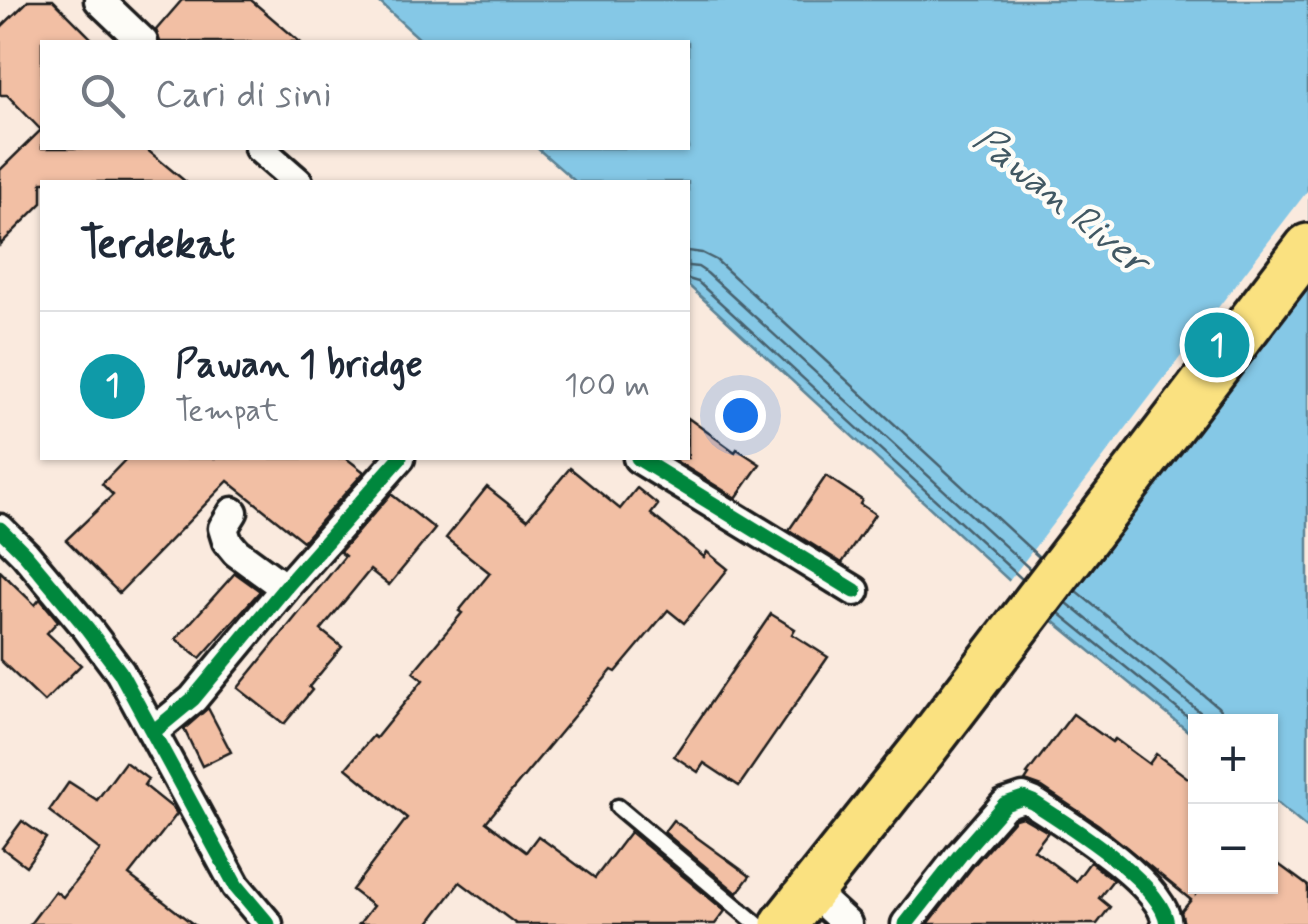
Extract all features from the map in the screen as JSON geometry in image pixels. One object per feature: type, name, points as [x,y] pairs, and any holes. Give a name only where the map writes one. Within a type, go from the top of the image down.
[{"type":"main road","points":[[797,908],[1308,247]]},
{"type":"street","points":[[99,0],[141,40]]},
{"type":"street","points":[[261,150],[296,180]]},
{"type":"street","points":[[153,732],[193,699],[398,460]]},
{"type":"street","points":[[641,460],[855,591]]},
{"type":"street","points":[[233,512],[223,528],[231,547],[285,588]]},
{"type":"street","points":[[0,529],[25,554],[120,672],[236,886],[268,924]]},
{"type":"street","points":[[906,924],[997,812],[1005,804],[1023,798],[1112,856],[1162,906],[1166,924]]},
{"type":"street","points":[[797,908],[847,924]]},
{"type":"lane","points":[[618,807],[757,924]]},
{"type":"water","name":"Pawan River","points":[[377,0],[1308,0],[1308,829],[1278,804],[1278,714],[1188,714],[1188,731],[1051,619],[690,287],[690,180],[574,180],[539,150],[690,150],[690,40],[421,40]]},
{"type":"pier","points":[[1308,190],[1308,268],[1041,617],[1006,585]]},
{"type":"building","points":[[29,0],[53,0],[93,40],[40,40],[40,129],[7,95],[0,95],[0,28]]},
{"type":"building","points":[[182,0],[251,0],[298,40],[159,40],[156,30]]},
{"type":"building","points":[[40,131],[40,150],[147,150],[184,180],[40,180],[40,205],[0,245],[0,170]]},
{"type":"building","points":[[690,419],[735,452],[737,449],[760,464],[736,498],[674,460],[690,460]]},
{"type":"building","points":[[125,460],[349,460],[364,472],[303,541],[228,481],[119,593],[66,540],[113,495],[102,484]]},
{"type":"building","points":[[570,468],[620,509],[637,488],[658,505],[651,514],[704,557],[707,552],[728,569],[684,623],[668,610],[616,672],[612,670],[486,822],[526,852],[538,836],[595,878],[630,832],[725,911],[715,924],[516,924],[460,882],[428,924],[359,924],[373,906],[352,890],[407,818],[346,768],[423,680],[413,672],[490,573],[446,538],[487,487],[527,519]]},
{"type":"building","points":[[826,476],[862,500],[860,504],[875,514],[842,563],[789,530]]},
{"type":"building","points":[[391,494],[435,529],[389,585],[370,570],[321,630],[342,647],[284,724],[238,688],[345,556],[340,552]]},
{"type":"building","points":[[0,571],[35,605],[40,599],[58,621],[47,633],[81,665],[44,702],[0,660]]},
{"type":"building","points":[[235,573],[260,591],[200,658],[176,639]]},
{"type":"building","points":[[771,614],[795,629],[792,634],[828,657],[739,786],[704,763],[698,772],[674,756]]},
{"type":"building","points":[[208,708],[231,752],[202,766],[184,729]]},
{"type":"building","points":[[1073,714],[1149,764],[1156,754],[1188,778],[1188,894],[1278,894],[1278,864],[1308,886],[1308,924],[1184,924],[1181,912],[1191,900],[1099,825],[1042,787],[1025,781]]},
{"type":"building","points":[[125,762],[148,779],[144,785],[177,814],[129,875],[193,924],[30,924],[55,891],[63,897],[100,850],[49,811],[69,782],[97,800]]},
{"type":"building","points":[[1022,817],[1048,832],[1034,850],[1076,881],[1090,862],[1113,880],[1099,898],[1110,907],[1097,924],[928,924],[974,865],[1015,819]]},
{"type":"building","points":[[673,820],[750,876],[737,893],[664,832]]},
{"type":"building","points":[[22,821],[46,838],[26,866],[2,848]]},
{"type":"cycle path","points":[[153,732],[193,699],[398,460]]},
{"type":"cycle path","points":[[641,460],[855,591]]},
{"type":"cycle path","points":[[0,529],[25,554],[120,672],[236,886],[268,924]]},
{"type":"cycle path","points":[[906,924],[1005,804],[1023,798],[1089,839],[1132,873],[1161,908],[1167,924]]},
{"type":"place","name":"Pawan 1 bridge","points":[[1217,345]]}]
